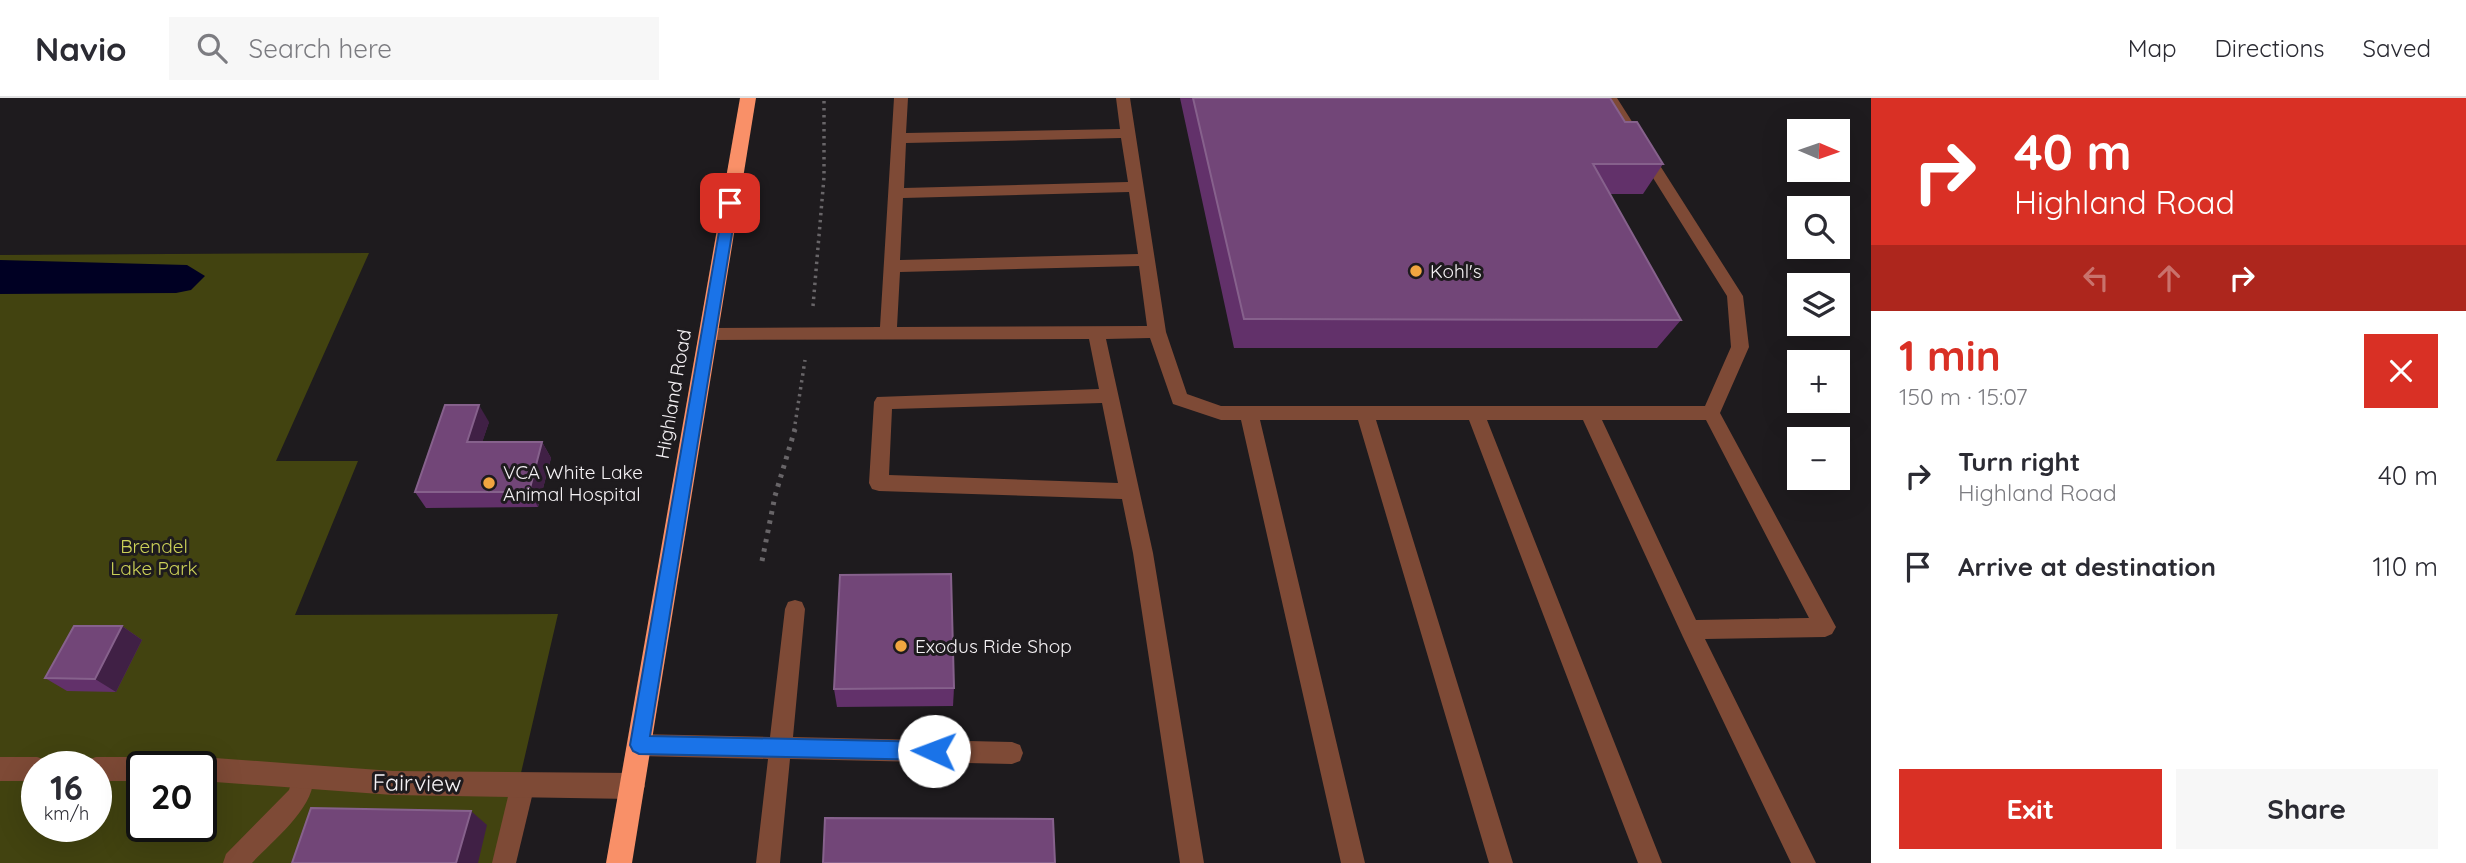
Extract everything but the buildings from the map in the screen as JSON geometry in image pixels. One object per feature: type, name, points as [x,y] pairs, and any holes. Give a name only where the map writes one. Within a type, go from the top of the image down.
[{"type":"highway","name":"Highland Road","points":[[619,863],[748,98]]},
{"type":"street","points":[[0,769],[21,769]]},
{"type":"street","name":"Fairview","points":[[217,770],[393,783],[632,786]]},
{"type":"lane","points":[[888,333],[901,98]]},
{"type":"lane","points":[[1123,98],[1157,332],[1179,400],[1221,413],[1711,413]]},
{"type":"lane","points":[[1610,98],[1735,296],[1740,347],[1711,413]]},
{"type":"lane","points":[[899,138],[1128,133]]},
{"type":"lane","points":[[896,193],[1136,187]]},
{"type":"lane","points":[[892,266],[1146,260]]},
{"type":"lane","points":[[1096,332],[1143,553],[1192,863]]},
{"type":"lane","points":[[708,334],[1157,332]]},
{"type":"lane","points":[[1110,396],[883,402],[879,483],[1130,491]]},
{"type":"lane","points":[[1249,413],[1353,863]]},
{"type":"lane","points":[[1365,413],[1501,863]]},
{"type":"lane","points":[[1475,413],[1650,863]]},
{"type":"lane","points":[[1589,413],[1690,630],[1804,863]]},
{"type":"lane","points":[[1690,630],[1825,627],[1711,413]]},
{"type":"lane","points":[[768,863],[795,609]]},
{"type":"lane","points":[[639,745],[1012,753]]},
{"type":"lane","points":[[235,863],[299,796],[303,778]]},
{"type":"lane","points":[[504,863],[523,784]]},
{"type":"green space","name":"Brendel Lake Park","points":[[369,253],[276,461],[358,461],[295,615],[558,614],[500,863],[0,863],[0,255]]},
{"type":"water","points":[[0,260],[187,265],[205,276],[191,290],[176,293],[0,294]]},
{"type":"place","name":"Kohl's","points":[[1416,271]]},
{"type":"place","name":"VCA White Lake Animal Hospital","points":[[489,483]]},
{"type":"place","name":"Exodus Ride Shop","points":[[901,646]]},
{"type":"route","points":[[730,203],[639,745],[934,751]]}]
